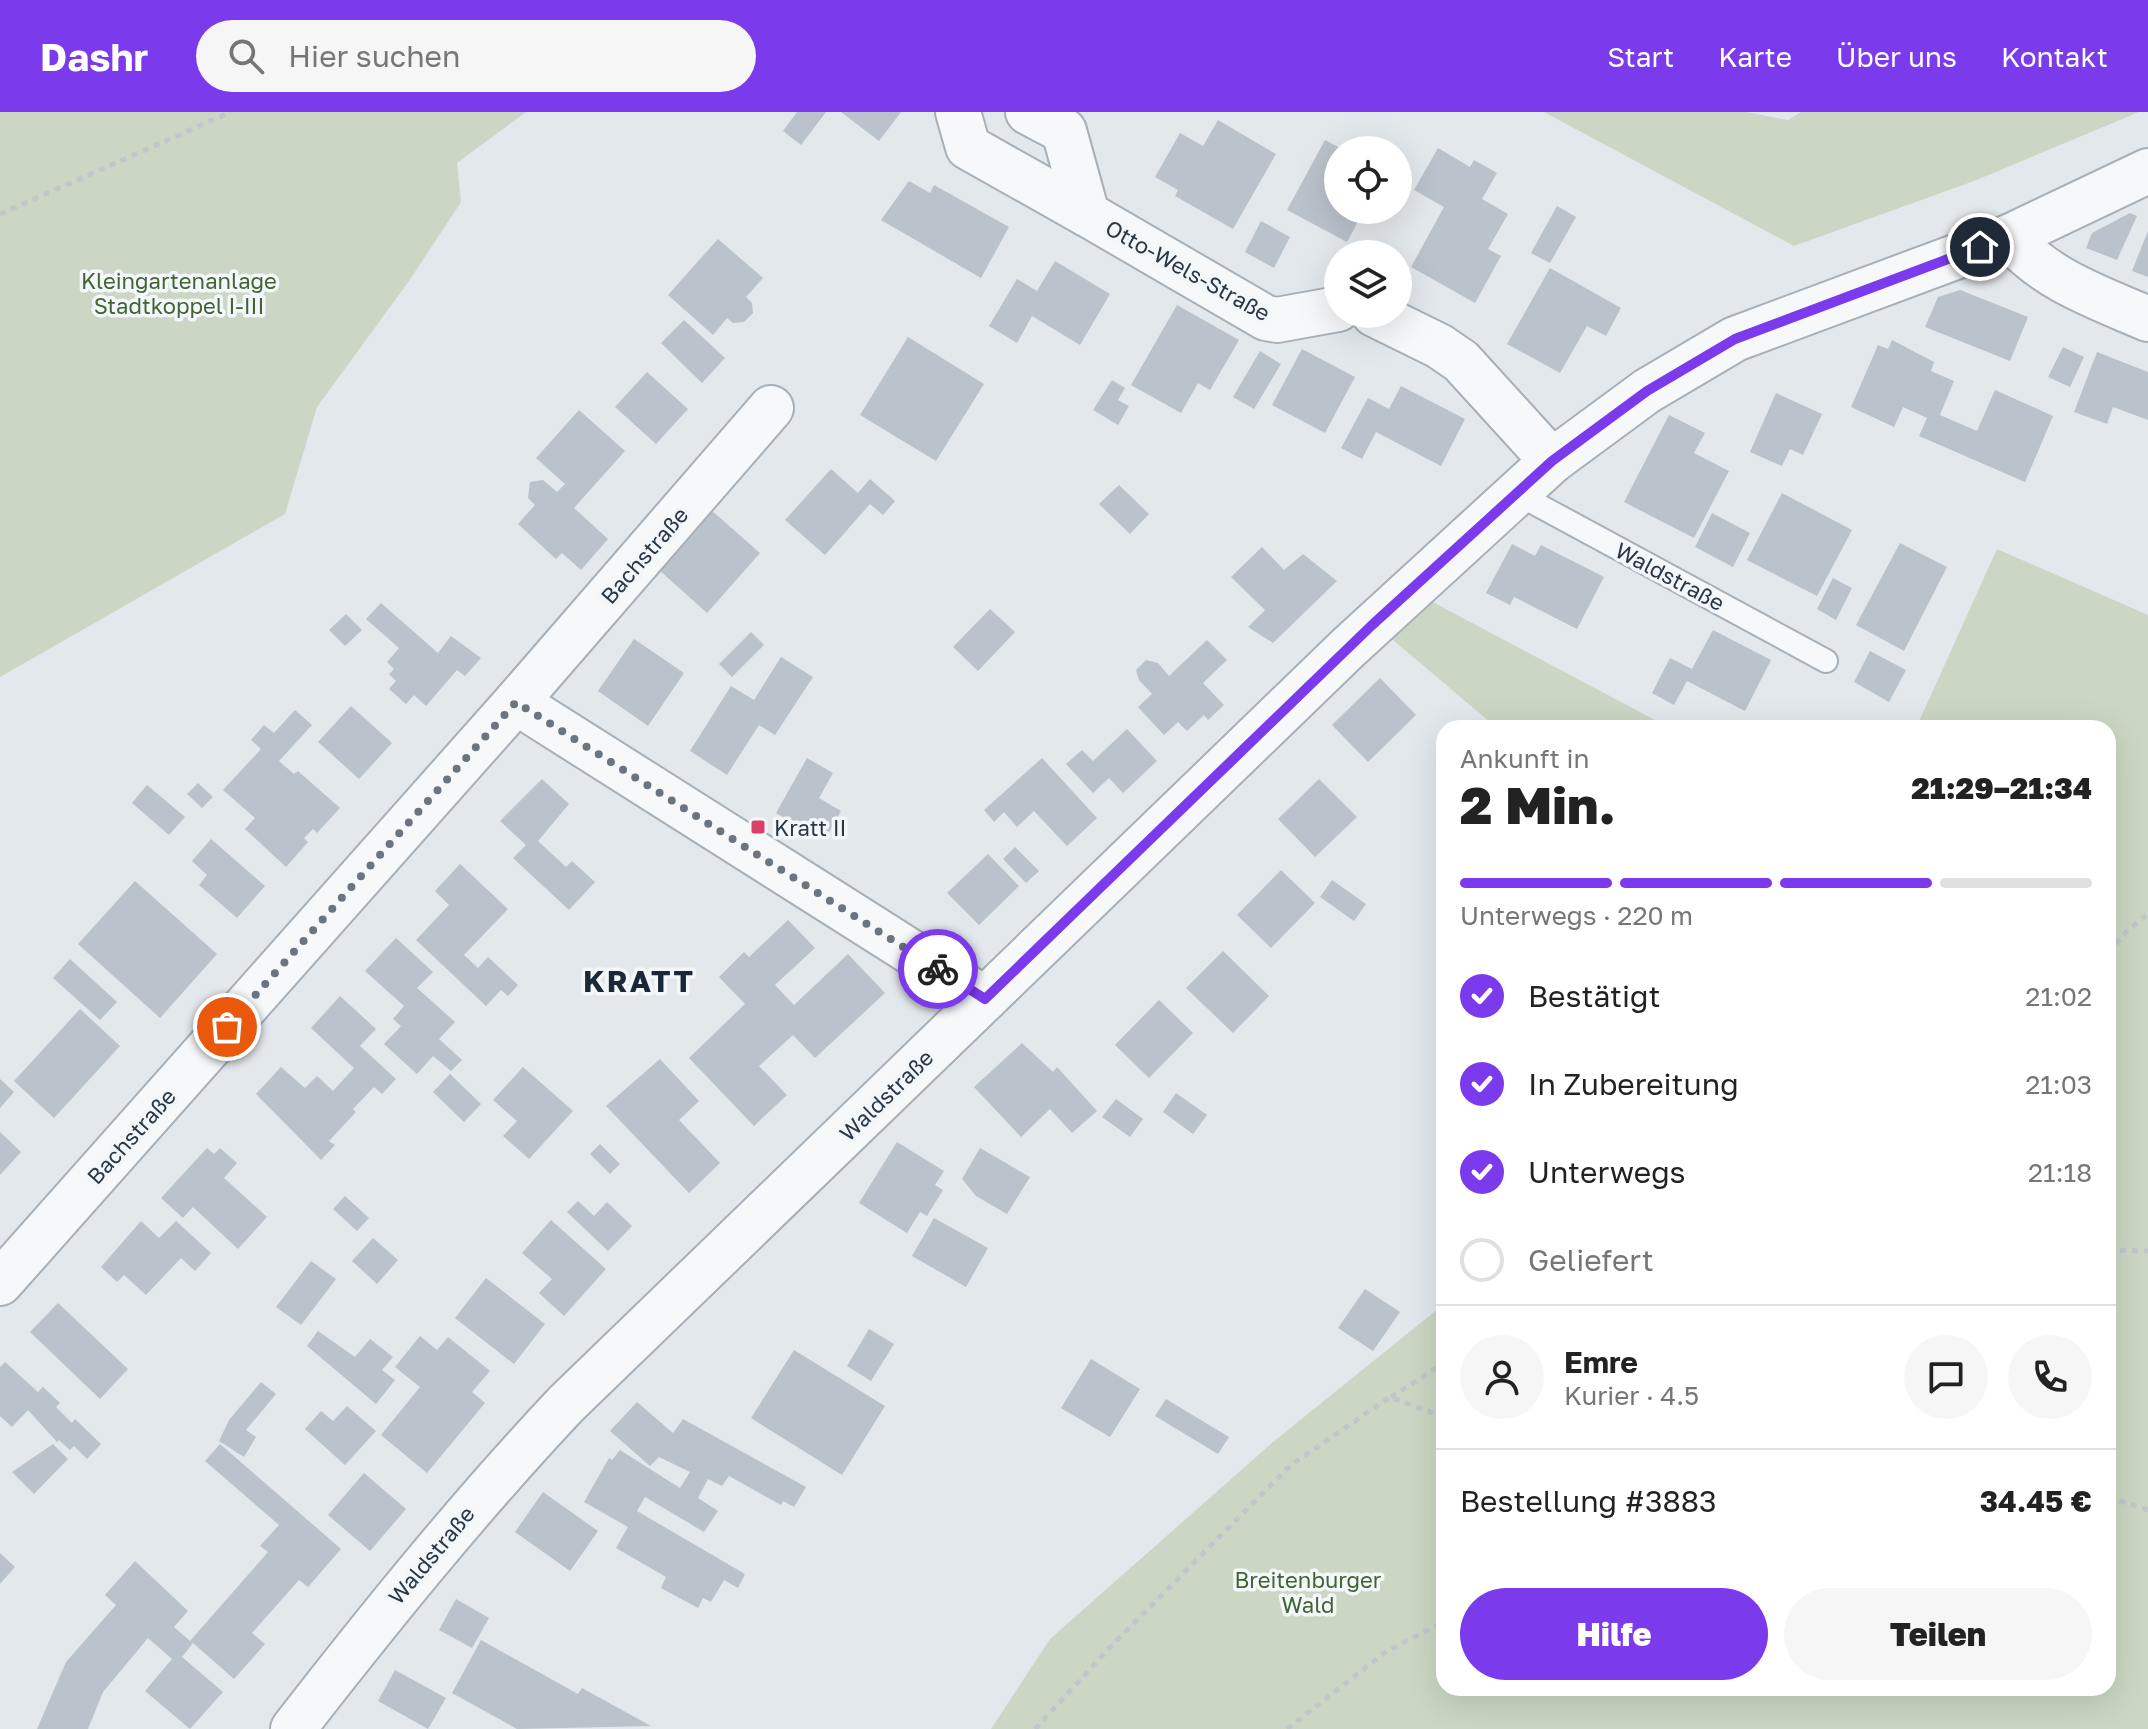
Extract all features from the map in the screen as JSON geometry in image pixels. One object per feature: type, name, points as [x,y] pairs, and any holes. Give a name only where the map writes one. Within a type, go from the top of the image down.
[{"type":"street","name":"Otto-Wels-Straße","points":[[958,112],[968,147],[1266,318],[1277,320],[1324,312]]},
{"type":"street","name":"Otto-Wels-Straße","points":[[1028,112],[1064,131],[1087,214]]},
{"type":"street","name":"Waldstraße","points":[[293,1729],[392,1601],[498,1475],[566,1404],[1514,492],[1647,391],[1735,339],[2009,237],[2148,171]]},
{"type":"street","points":[[2009,237],[2030,261],[2071,285],[2148,319]]},
{"type":"street","points":[[1402,328],[1461,361],[1552,461]]},
{"type":"street","name":"Bachstraße","points":[[0,1283],[516,702],[771,408]]},
{"type":"street","points":[[516,702],[985,999]]},
{"type":"lane","name":"Waldstraße","points":[[1514,492],[1826,661]]},
{"type":"path","points":[[0,214],[231,112]]},
{"type":"path","points":[[2116,944],[2148,914]]},
{"type":"path","points":[[2116,1250],[2148,1251]]},
{"type":"path","points":[[1035,1729],[1125,1631],[1291,1465],[1436,1368]]},
{"type":"path","points":[[1390,1397],[1436,1414]]},
{"type":"path","points":[[2116,1500],[2148,1510]]},
{"type":"path","points":[[1287,1729],[1387,1651],[1436,1626]]},
{"type":"green space","name":"Kleingartenanlage Stadtkoppel I-III","points":[[0,112],[526,112],[457,163],[461,202],[409,281],[317,407],[285,514],[0,677]]},
{"type":"green space","points":[[1544,112],[1747,112],[1788,120],[1801,112],[2139,112],[1974,181],[1794,246]]},
{"type":"green space","name":"Breitenburger Wald","points":[[1997,549],[2148,615],[2148,1729],[991,1729],[1050,1639],[1273,1442],[1436,1310],[1436,1696],[2116,1696],[2116,720],[1920,720]]},
{"type":"green space","points":[[1427,599],[1655,720],[1488,720],[1387,635]]},
{"type":"building","points":[[797,112],[826,112],[801,145],[783,131]]},
{"type":"building","points":[[841,112],[901,112],[879,141]]},
{"type":"building","points":[[1218,120],[1276,154],[1233,229],[1175,196],[1178,190],[1155,177],[1180,133],[1203,146]]},
{"type":"building","points":[[1324,142],[1324,224],[1357,224],[1348,240],[1287,210]]},
{"type":"building","points":[[1438,148],[1470,167],[1474,160],[1497,173],[1482,199],[1508,214],[1488,249],[1501,256],[1475,303],[1412,268],[1444,207],[1414,190]]},
{"type":"building","points":[[909,181],[930,193],[934,185],[1009,227],[981,278],[881,220]]},
{"type":"building","points":[[1557,206],[1576,217],[1550,263],[1531,253]]},
{"type":"building","points":[[2130,213],[2137,216],[2117,260],[2086,248],[2092,233]]},
{"type":"building","points":[[1261,221],[1290,237],[1274,268],[1245,252]]},
{"type":"building","points":[[2148,231],[2148,277],[2132,271]]},
{"type":"building","points":[[718,239],[763,278],[746,297],[752,303],[753,313],[744,322],[733,323],[727,318],[713,335],[668,295]]},
{"type":"building","points":[[1055,261],[1110,294],[1080,345],[1032,316],[1017,343],[989,326],[1017,279],[1037,291]]},
{"type":"building","points":[[1550,268],[1621,308],[1606,336],[1587,326],[1560,373],[1507,344]]},
{"type":"building","points":[[1960,290],[2028,317],[2010,361],[1925,327],[1938,297]]},
{"type":"building","points":[[1177,305],[1239,340],[1210,390],[1198,383],[1181,413],[1131,385]]},
{"type":"building","points":[[684,320],[725,358],[702,383],[661,343]]},
{"type":"building","points":[[908,337],[984,384],[936,461],[860,415]]},
{"type":"building","points":[[1892,340],[1934,362],[1931,371],[1954,381],[1940,415],[1977,431],[1995,390],[2053,416],[2025,482],[1919,436],[1927,418],[1903,407],[1894,427],[1851,407],[1878,345],[1888,349]]},
{"type":"building","points":[[2063,347],[2084,357],[2070,387],[2048,377]]},
{"type":"building","points":[[1302,349],[1355,377],[1325,433],[1272,405]]},
{"type":"building","points":[[1260,351],[1281,364],[1254,409],[1233,397]]},
{"type":"building","points":[[2097,352],[2148,372],[2148,420],[2113,407],[2107,424],[2074,412]]},
{"type":"building","points":[[647,372],[688,409],[656,444],[615,407]]},
{"type":"building","points":[[1112,380],[1125,388],[1118,400],[1129,406],[1118,425],[1093,410]]},
{"type":"building","points":[[1401,386],[1465,419],[1441,466],[1376,432],[1362,459],[1341,448],[1368,398],[1389,409]]},
{"type":"building","points":[[1776,393],[1822,414],[1803,455],[1790,449],[1782,466],[1750,452]]},
{"type":"building","points":[[579,410],[625,451],[574,508],[608,539],[581,570],[562,553],[556,559],[518,524],[535,505],[528,498],[530,482],[543,480],[557,492],[565,484],[536,458]]},
{"type":"building","points":[[1669,415],[1705,433],[1694,453],[1729,471],[1694,538],[1624,502]]},
{"type":"building","points":[[831,469],[858,493],[870,479],[895,501],[883,515],[870,504],[825,555],[785,520]]},
{"type":"building","points":[[1119,485],[1149,514],[1130,534],[1099,504]]},
{"type":"building","points":[[1782,493],[1852,530],[1817,596],[1747,560]]},
{"type":"building","points":[[711,510],[760,553],[707,613],[658,569]]},
{"type":"building","points":[[1712,513],[1750,533],[1733,567],[1695,547]]},
{"type":"building","points":[[1900,543],[1947,567],[1904,651],[1856,625]]},
{"type":"building","points":[[1512,544],[1535,556],[1541,545],[1604,577],[1577,629],[1514,597],[1510,605],[1486,593]]},
{"type":"building","points":[[1262,547],[1284,570],[1303,554],[1337,581],[1273,643],[1248,627],[1265,610],[1231,577]]},
{"type":"building","points":[[1833,578],[1852,588],[1836,620],[1817,609]]},
{"type":"building","points":[[381,603],[438,653],[451,636],[481,658],[465,676],[457,670],[426,706],[414,695],[406,704],[389,689],[396,681],[389,674],[394,669],[387,662],[399,648],[366,619]]},
{"type":"building","points":[[990,609],[1015,632],[978,671],[953,647]]},
{"type":"building","points":[[346,614],[362,630],[345,646],[329,630]]},
{"type":"building","points":[[1713,630],[1771,660],[1745,711],[1687,681],[1674,705],[1652,693],[1670,658],[1692,669]]},
{"type":"building","points":[[751,632],[764,645],[732,677],[719,664]]},
{"type":"building","points":[[634,639],[684,673],[648,726],[598,691]]},
{"type":"building","points":[[1207,640],[1227,660],[1203,683],[1224,705],[1208,720],[1204,715],[1187,731],[1178,722],[1164,735],[1138,707],[1152,694],[1139,680],[1136,670],[1146,660],[1158,663],[1169,676]]},
{"type":"building","points":[[1870,651],[1906,670],[1889,702],[1854,682]]},
{"type":"building","points":[[781,657],[813,677],[775,735],[759,725],[727,775],[690,751],[731,686],[754,700]]},
{"type":"building","points":[[1380,678],[1416,715],[1368,762],[1332,725]]},
{"type":"building","points":[[351,706],[392,743],[359,779],[318,742]]},
{"type":"building","points":[[295,710],[312,725],[279,761],[294,774],[298,771],[340,808],[317,833],[313,829],[304,838],[308,842],[286,867],[245,829],[255,818],[223,790],[261,749],[251,740],[264,725],[274,733]]},
{"type":"building","points":[[1127,729],[1157,761],[1123,793],[1109,778],[1093,793],[1066,764],[1082,750],[1093,761]]},
{"type":"building","points":[[807,758],[833,773],[819,798],[841,811],[825,840],[776,813]]},
{"type":"building","points":[[1042,758],[1097,818],[1067,846],[1034,811],[1017,827],[1004,812],[994,822],[984,810]]},
{"type":"building","points":[[542,779],[569,804],[538,841],[566,867],[572,861],[595,882],[569,910],[513,858],[526,845],[500,821]]},
{"type":"building","points":[[1319,779],[1357,817],[1315,857],[1278,819]]},
{"type":"building","points":[[198,783],[213,797],[202,808],[187,794]]},
{"type":"building","points":[[147,785],[185,817],[169,835],[132,803]]},
{"type":"building","points":[[211,839],[265,886],[237,918],[199,885],[207,875],[192,861]]},
{"type":"building","points":[[1015,847],[1039,871],[1026,883],[1003,859]]},
{"type":"building","points":[[988,854],[1019,886],[979,925],[947,893]]},
{"type":"building","points":[[460,864],[508,909],[464,955],[478,968],[488,957],[518,985],[508,996],[501,990],[486,1006],[416,940],[449,905],[435,891]]},
{"type":"building","points":[[1281,870],[1315,903],[1271,948],[1237,915]]},
{"type":"building","points":[[1332,880],[1366,904],[1354,921],[1320,897]]},
{"type":"building","points":[[135,881],[217,954],[160,1018],[78,944]]},
{"type":"building","points":[[788,920],[815,948],[775,985],[794,1005],[848,954],[885,993],[815,1058],[793,1035],[759,1066],[787,1095],[754,1126],[689,1058],[745,1004],[719,977],[744,952],[749,957]]},
{"type":"building","points":[[396,938],[433,972],[417,988],[455,1022],[439,1039],[462,1060],[451,1071],[433,1056],[417,1074],[384,1044],[401,1026],[393,1019],[404,1006],[365,971]]},
{"type":"building","points":[[1223,951],[1269,996],[1233,1033],[1186,988]]},
{"type":"building","points":[[70,959],[117,1002],[100,1020],[53,978]]},
{"type":"building","points":[[340,996],[376,1029],[360,1046],[396,1079],[382,1094],[374,1087],[353,1109],[356,1112],[329,1141],[335,1145],[321,1160],[256,1094],[281,1067],[305,1088],[317,1076],[333,1091],[354,1068],[311,1028]]},
{"type":"building","points":[[1159,1000],[1193,1033],[1149,1078],[1115,1045]]},
{"type":"building","points":[[80,1009],[120,1046],[54,1118],[14,1081]]},
{"type":"building","points":[[1022,1043],[1053,1072],[1057,1067],[1097,1111],[1072,1133],[1050,1109],[1021,1137],[974,1087]]},
{"type":"building","points":[[660,1059],[699,1101],[679,1120],[720,1163],[689,1193],[606,1106]]},
{"type":"building","points":[[523,1067],[573,1111],[529,1159],[503,1136],[517,1121],[493,1100]]},
{"type":"building","points":[[450,1074],[481,1104],[464,1122],[433,1092]]},
{"type":"building","points":[[0,1079],[14,1092],[0,1108]]},
{"type":"building","points":[[1176,1093],[1207,1115],[1193,1134],[1163,1112]]},
{"type":"building","points":[[1116,1099],[1143,1119],[1130,1137],[1102,1117]]},
{"type":"building","points":[[0,1132],[21,1152],[0,1175]]},
{"type":"building","points":[[897,1142],[944,1171],[935,1185],[943,1190],[927,1216],[920,1212],[907,1233],[859,1203]]},
{"type":"building","points":[[600,1144],[620,1164],[610,1174],[590,1154]]},
{"type":"building","points":[[207,1148],[214,1154],[220,1148],[237,1163],[224,1178],[267,1217],[238,1249],[193,1207],[183,1218],[161,1198]]},
{"type":"building","points":[[980,1148],[1030,1177],[1007,1214],[976,1196],[962,1179]]},
{"type":"building","points":[[345,1196],[369,1218],[357,1231],[333,1209]]},
{"type":"building","points":[[578,1201],[594,1216],[607,1202],[632,1226],[608,1251],[567,1212]]},
{"type":"building","points":[[934,1218],[988,1248],[966,1287],[912,1256]]},
{"type":"building","points":[[551,1220],[606,1269],[564,1316],[539,1293],[552,1279],[522,1253]]},
{"type":"building","points":[[141,1221],[159,1238],[176,1221],[211,1253],[195,1271],[181,1258],[146,1295],[124,1275],[117,1282],[101,1267]]},
{"type":"building","points":[[373,1238],[398,1260],[377,1284],[352,1261]]},
{"type":"building","points":[[311,1261],[336,1279],[301,1325],[276,1307]]},
{"type":"building","points":[[486,1278],[545,1324],[514,1364],[455,1318]]},
{"type":"building","points":[[1365,1289],[1400,1312],[1373,1351],[1338,1328]]},
{"type":"building","points":[[58,1303],[128,1369],[100,1399],[30,1332]]},
{"type":"building","points":[[869,1329],[894,1344],[871,1381],[847,1366]]},
{"type":"building","points":[[318,1331],[355,1357],[370,1339],[393,1357],[382,1370],[395,1380],[376,1404],[307,1346]]},
{"type":"building","points":[[420,1336],[437,1350],[448,1337],[490,1371],[472,1392],[485,1403],[427,1473],[381,1435],[420,1387],[395,1367]]},
{"type":"building","points":[[794,1350],[885,1406],[842,1475],[751,1418]]},
{"type":"building","points":[[1091,1359],[1140,1389],[1110,1437],[1061,1408]]},
{"type":"building","points":[[5,1362],[38,1392],[43,1387],[60,1403],[56,1407],[72,1423],[75,1419],[101,1444],[87,1459],[74,1446],[70,1450],[59,1440],[57,1442],[28,1410],[12,1427],[0,1416],[0,1367]]},
{"type":"building","points":[[261,1382],[276,1394],[246,1430],[256,1437],[244,1457],[219,1441],[229,1420]]},
{"type":"building","points":[[1166,1399],[1229,1437],[1218,1454],[1155,1416]]},
{"type":"building","points":[[637,1402],[673,1433],[683,1419],[806,1487],[794,1507],[783,1501],[781,1505],[729,1476],[722,1486],[708,1479],[698,1498],[718,1511],[704,1532],[645,1497],[637,1511],[745,1574],[738,1588],[724,1580],[711,1602],[703,1598],[698,1608],[661,1588],[666,1577],[616,1548],[628,1527],[584,1502],[609,1458],[612,1460],[620,1450],[680,1488],[690,1472],[659,1457],[650,1466],[610,1431]]},
{"type":"building","points":[[347,1406],[376,1431],[345,1465],[305,1429],[321,1411],[333,1421]]},
{"type":"building","points":[[53,1444],[68,1459],[34,1494],[12,1472]]},
{"type":"building","points":[[220,1444],[341,1549],[308,1587],[299,1580],[252,1633],[265,1644],[234,1679],[193,1643],[182,1657],[223,1692],[190,1729],[145,1691],[172,1659],[148,1638],[103,1692],[88,1729],[37,1729],[66,1662],[116,1605],[105,1595],[135,1561],[188,1611],[174,1627],[190,1641],[268,1552],[260,1546],[279,1525],[205,1461]]},
{"type":"building","points":[[364,1473],[406,1509],[370,1551],[328,1515]]},
{"type":"building","points":[[543,1492],[598,1531],[570,1571],[515,1532]]},
{"type":"building","points":[[0,1553],[15,1567],[0,1584]]},
{"type":"building","points":[[456,1599],[489,1618],[472,1648],[439,1630]]},
{"type":"building","points":[[481,1640],[578,1694],[582,1688],[651,1726],[517,1729],[452,1693]]},
{"type":"building","points":[[395,1670],[446,1698],[428,1729],[378,1701]]},
{"type":"way so far","points":[[227,1027],[516,702],[938,969]]},
{"type":"place","name":"Kratt II","points":[[758,827]]},
{"type":"district","name":"KRATT","points":[[639,981]]},
{"type":"route","points":[[938,969],[985,999],[1514,492],[1647,391],[1735,339],[1980,247]]}]
